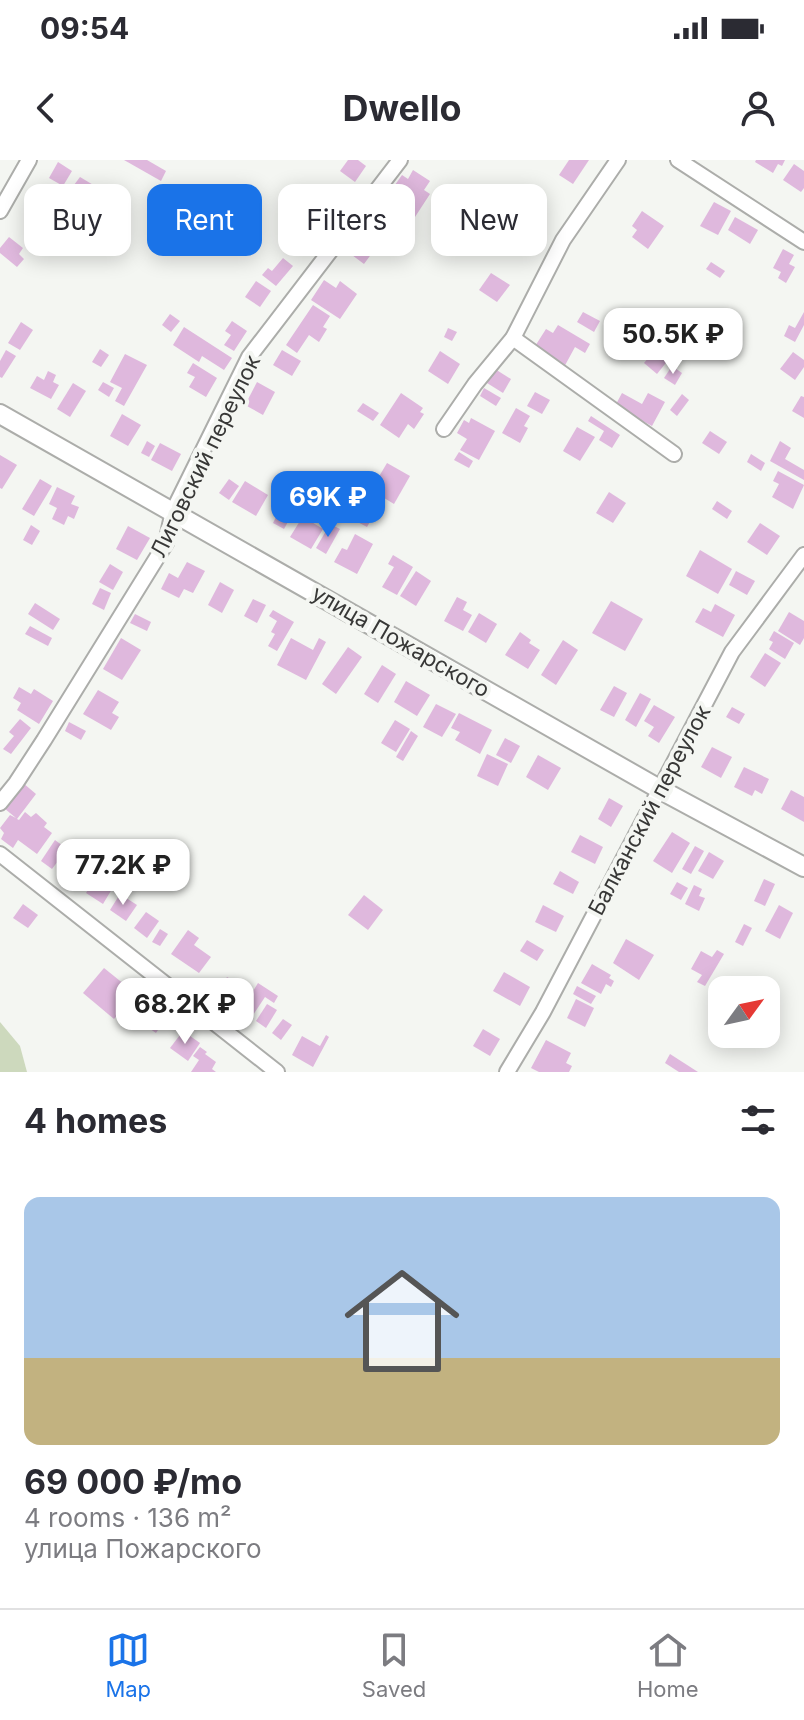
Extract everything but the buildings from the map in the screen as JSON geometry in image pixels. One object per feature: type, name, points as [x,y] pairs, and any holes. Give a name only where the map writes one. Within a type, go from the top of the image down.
[{"type":"street","points":[[0,211],[29,160]]},
{"type":"street","name":"Лиговский переулок","points":[[0,803],[37,751],[166,543],[173,511],[249,357],[400,160]]},
{"type":"street","points":[[444,429],[475,384],[513,338],[563,240],[618,160]]},
{"type":"street","points":[[678,160],[804,242]]},
{"type":"street","points":[[513,338],[674,454]]},
{"type":"street","name":"улица Пожарского","points":[[0,414],[661,790],[804,867]]},
{"type":"street","name":"Балканский переулок","points":[[507,1072],[543,1012],[732,652],[804,556]]},
{"type":"street","points":[[0,854],[277,1072]]},
{"type":"green space","points":[[0,1022],[20,1046],[27,1072],[0,1072]]}]
